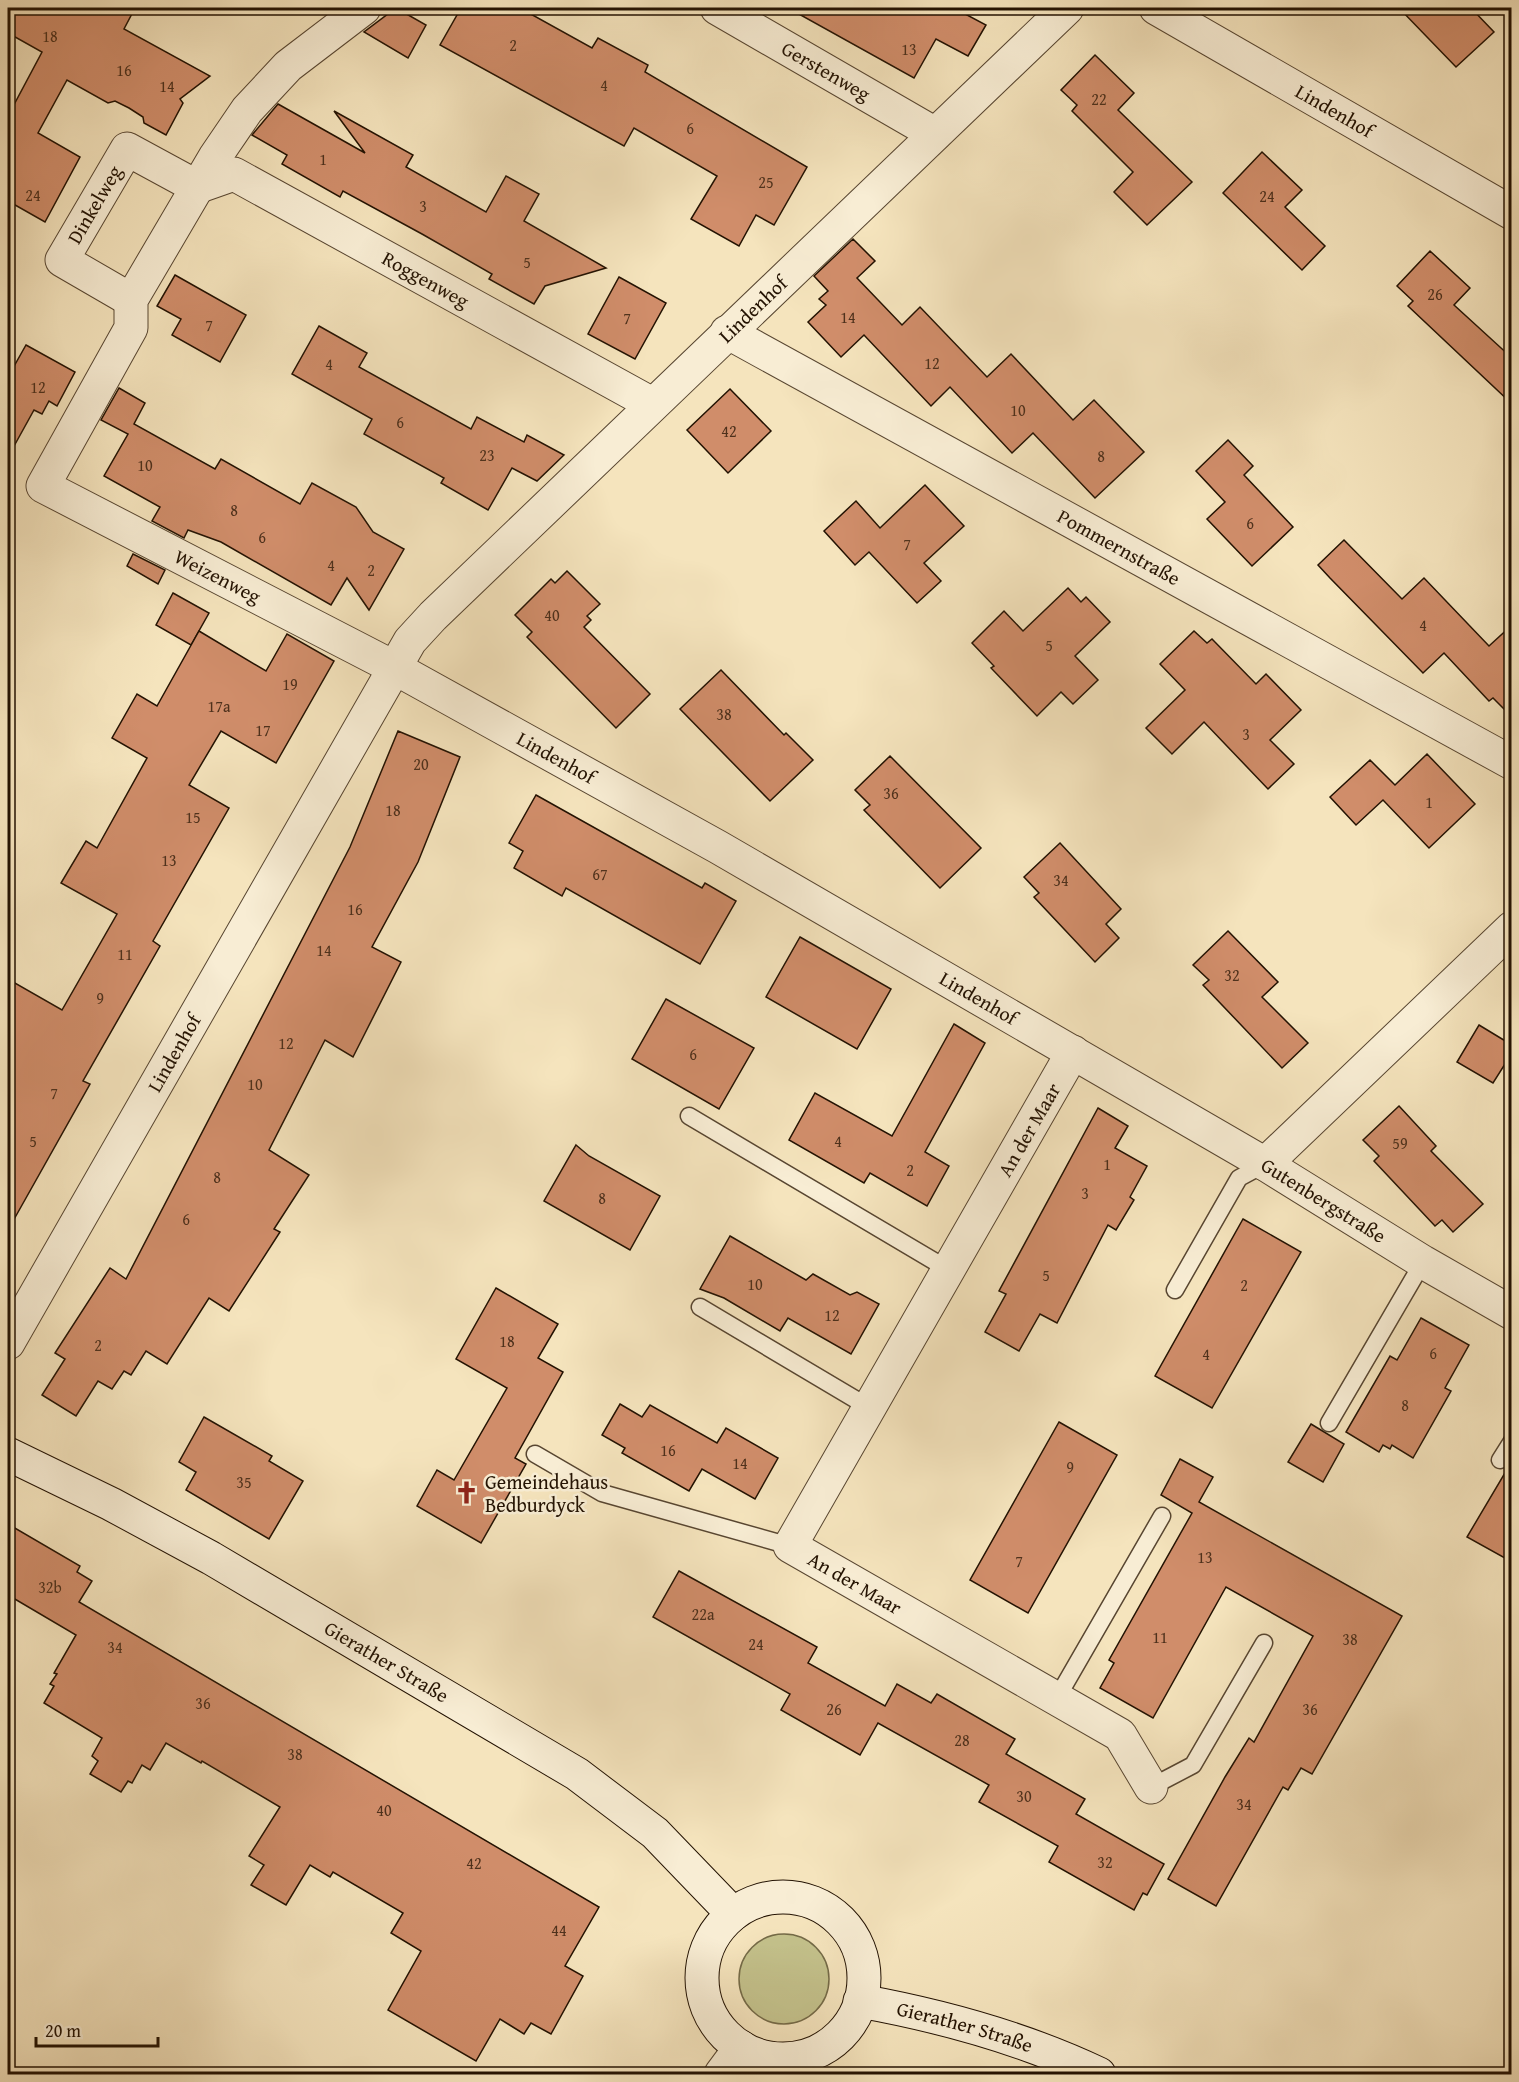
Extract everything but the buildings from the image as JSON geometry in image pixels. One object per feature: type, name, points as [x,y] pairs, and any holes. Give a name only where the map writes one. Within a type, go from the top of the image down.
[{"type":"street","points":[[131,300],[236,124],[259,94],[288,66],[364,8]]},
{"type":"street","name":"Gerstenweg","points":[[717,8],[935,134]]},
{"type":"street","name":"Lindenhof","points":[[8,1343],[393,667],[410,641],[652,404],[1067,8]]},
{"type":"street","name":"Lindenhof","points":[[1156,8],[1512,213]]},
{"type":"street","name":"Dinkelweg","points":[[131,300],[62,260],[127,149],[197,187]]},
{"type":"street","name":"Roggenweg","points":[[197,187],[234,174],[652,404]]},
{"type":"street","name":"Weizenweg","points":[[131,300],[131,328],[43,486],[393,667]]},
{"type":"street","name":"Pommernstraße","points":[[727,332],[1512,763]]},
{"type":"street","name":"Lindenhof","points":[[393,667],[718,846],[1265,1164]]},
{"type":"street","points":[[1265,1164],[1512,928]]},
{"type":"street","name":"An der Maar","points":[[1073,1052],[790,1546],[1120,1735],[1151,1787]]},
{"type":"street","name":"Gutenbergstraße","points":[[1265,1164],[1423,1262],[1512,1313]]},
{"type":"street","name":"Gierather Straße","points":[[8,1454],[111,1504],[211,1558],[578,1774],[655,1833],[733,1914]]},
{"type":"street","points":[[791,1897],[810,1902],[828,1911],[843,1925],[855,1942],[862,1960],[864,1981],[861,2001],[846,2029],[822,2049],[808,2055],[777,2059],[762,2056],[741,2047],[716,2024],[707,2006],[702,1986],[703,1966],[708,1946],[718,1929],[733,1914],[750,1904],[770,1898],[791,1897]]},
{"type":"street","name":"Gierather Straße","points":[[861,2001],[918,2012],[1015,2040],[1099,2074]]},
{"type":"street","points":[[721,2074],[741,2047]]},
{"type":"lane","points":[[689,1116],[949,1270]]},
{"type":"lane","name":"Gutenbergstraße","points":[[1176,1290],[1239,1178],[1265,1164]]},
{"type":"lane","points":[[1329,1423],[1423,1262]]},
{"type":"lane","points":[[700,1307],[870,1408]]},
{"type":"lane","points":[[1500,1460],[1512,1441]]},
{"type":"lane","points":[[535,1454],[602,1493],[790,1546]]},
{"type":"lane","points":[[1058,1698],[1162,1516]]},
{"type":"lane","name":"An der Maar","points":[[1151,1787],[1193,1765],[1264,1643]]},
{"type":"shaded area","points":[[784,1934],[801,1938],[816,1947],[825,1962],[829,1979],[825,1996],[816,2011],[801,2020],[784,2024],[767,2020],[752,2011],[743,1996],[739,1979],[743,1962],[752,1947],[767,1938]]},
{"type":"place","name":"Gemeindehaus Bedburdyck","points":[[467,1493]]}]
